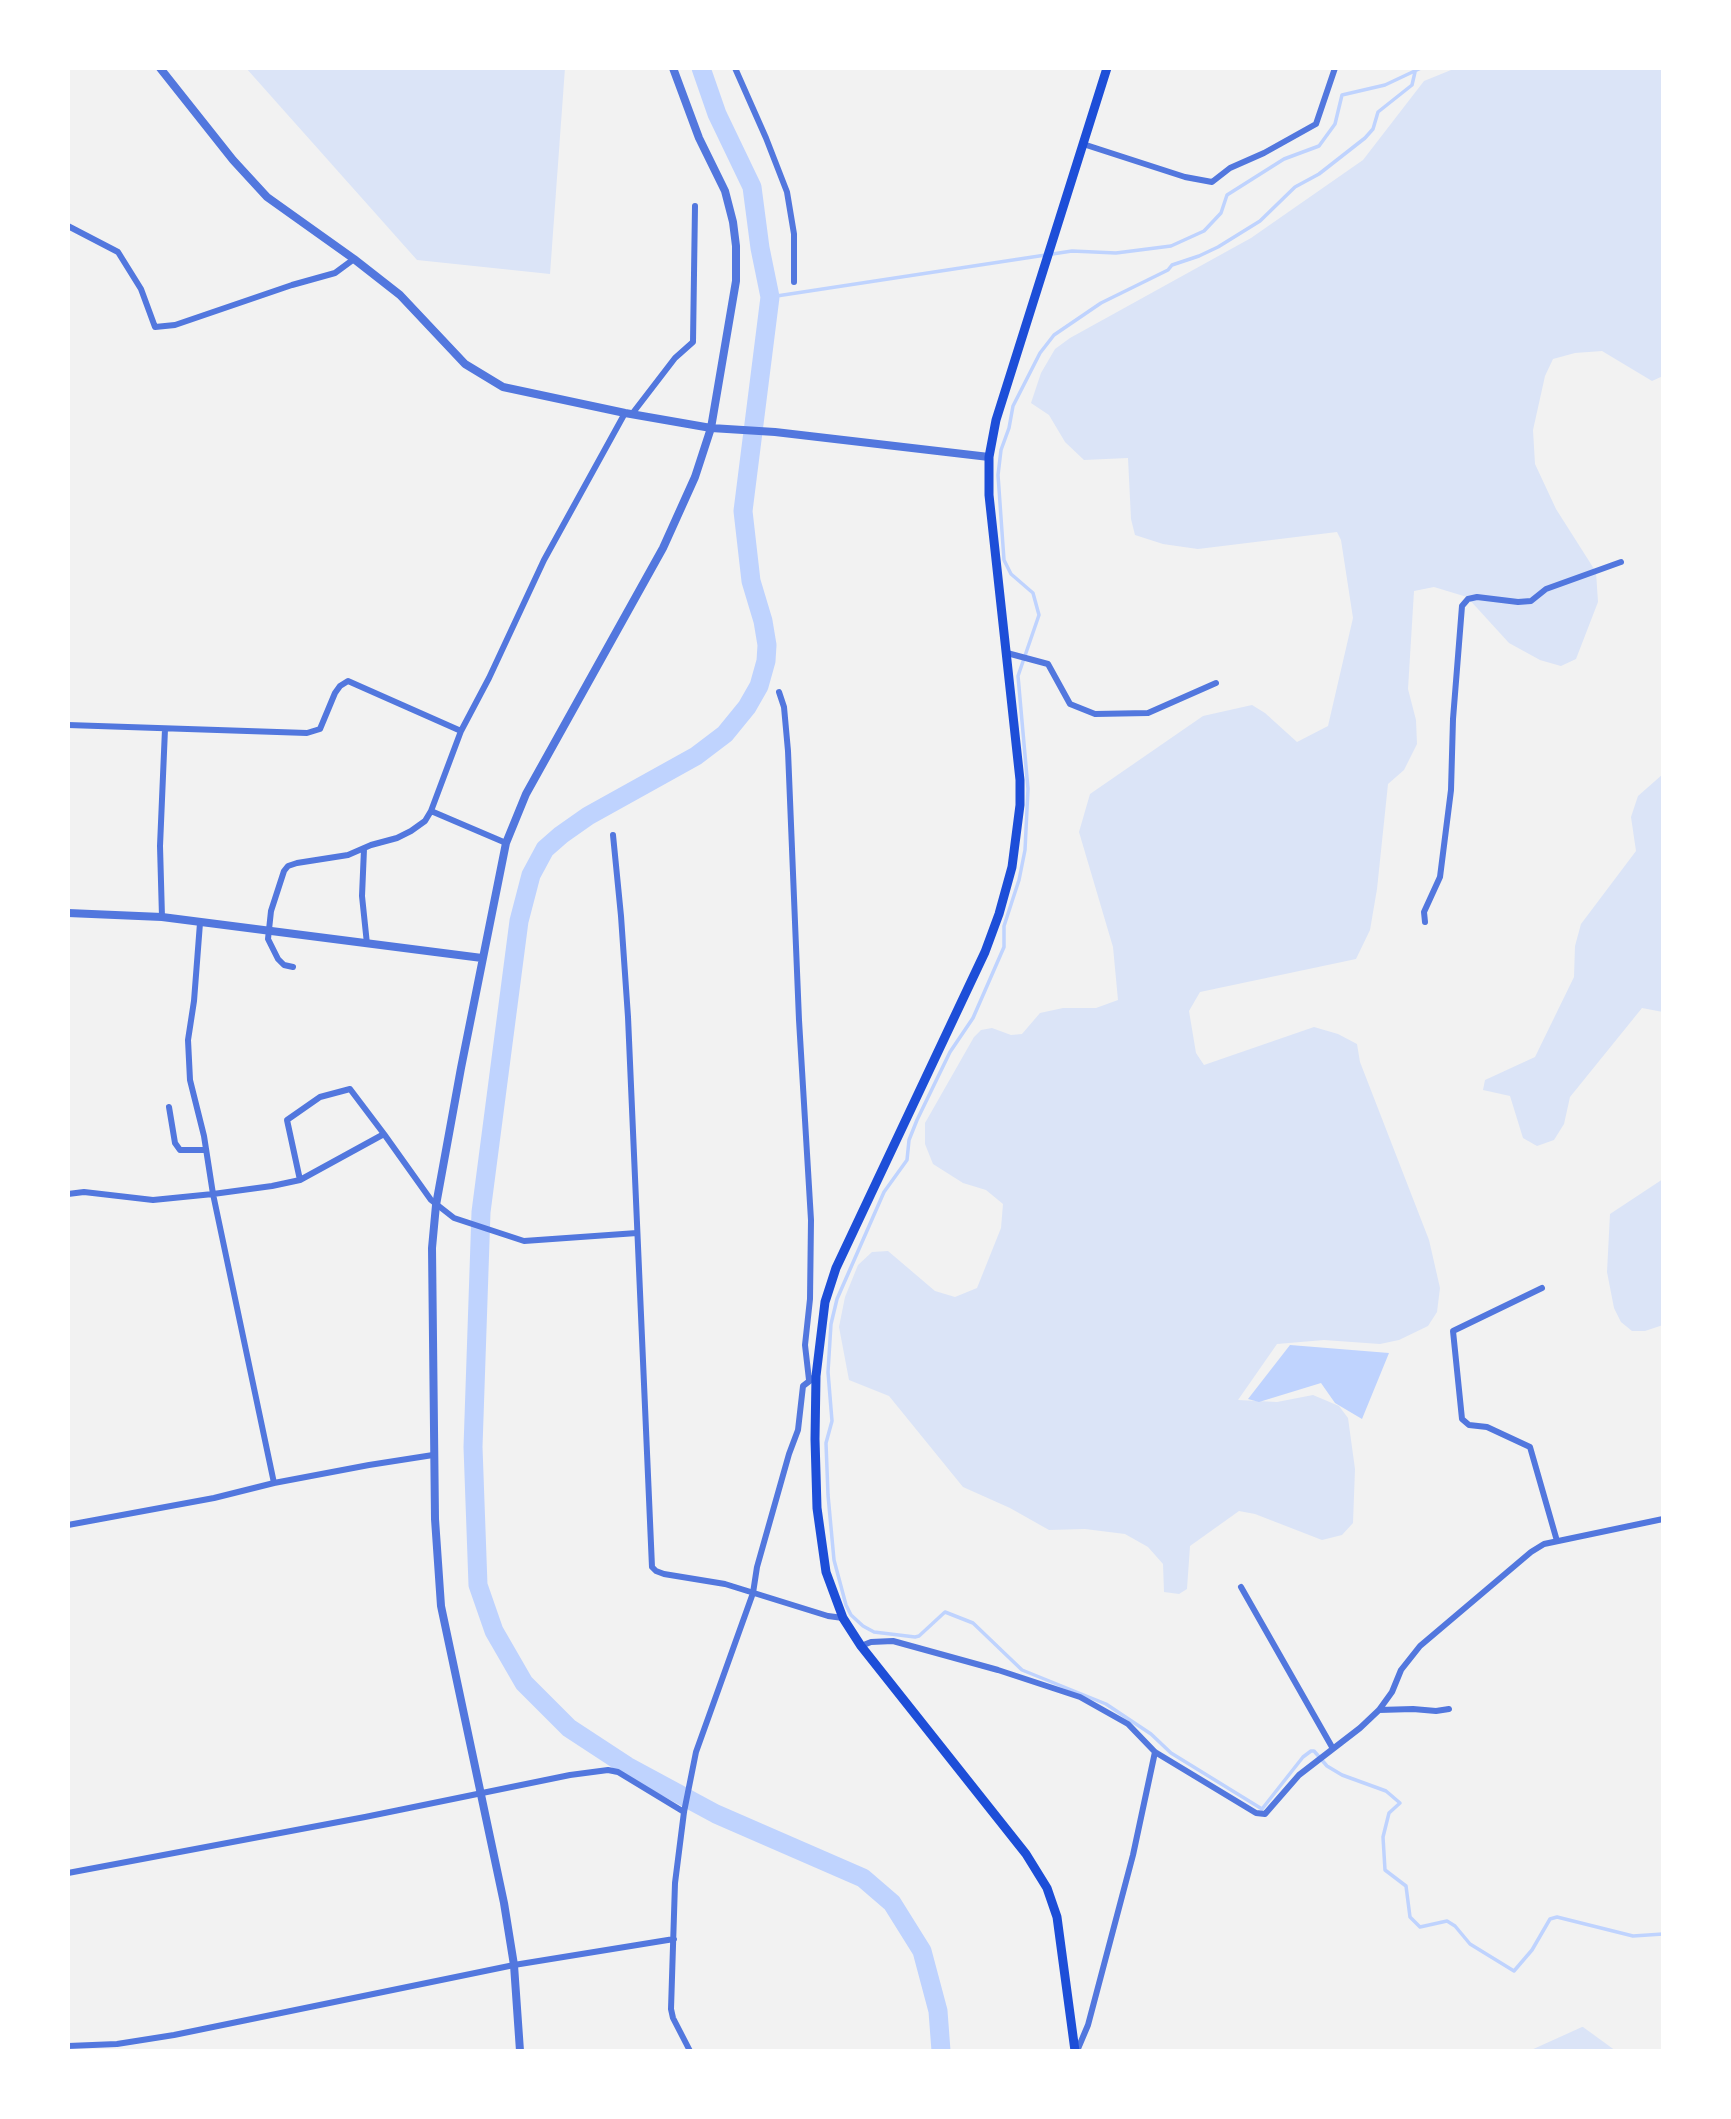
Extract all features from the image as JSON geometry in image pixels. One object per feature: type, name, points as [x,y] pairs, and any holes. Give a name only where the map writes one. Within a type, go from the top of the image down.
[{"type":"main road","points":[[1076,2051],[1057,1917],[1046,1888],[1027,1854],[861,1646],[843,1618],[826,1572],[817,1508],[813,1378],[825,1302],[836,1268],[985,952],[1006,891],[1016,847],[1020,792],[989,495],[989,457],[996,420],[1107,68]]},
{"type":"street","points":[[160,68],[233,160],[267,197],[400,295],[446,346],[481,376],[503,387],[715,428],[775,432],[989,457]]},
{"type":"street","points":[[520,2051],[514,1965],[504,1903],[441,1606],[433,1455],[432,1248],[436,1205],[506,842],[526,794],[663,548],[715,428],[736,281],[736,246],[725,191],[699,138],[673,68]]},
{"type":"street","points":[[735,68],[787,192],[794,234],[794,282]]},
{"type":"street","points":[[1083,144],[1185,177],[1212,181],[1230,167],[1264,153],[1316,124],[1335,68]]},
{"type":"street","points":[[293,967],[284,965],[278,959],[268,939],[271,911],[284,871],[288,866],[339,857],[364,849],[411,831],[425,821],[461,731],[544,560],[629,413],[675,358],[693,342],[695,206]]},
{"type":"street","points":[[68,226],[118,252],[141,289],[155,327],[175,325],[335,273],[354,260]]},
{"type":"street","points":[[1425,922],[1424,912],[1440,877],[1451,790],[1453,719],[1462,606],[1468,599],[1477,597],[1531,601],[1546,589],[1621,562]]},
{"type":"street","points":[[1007,653],[1048,664],[1070,704],[1095,714],[1149,713],[1216,683]]},
{"type":"street","points":[[68,725],[315,732],[320,729],[335,693],[348,681],[461,731]]},
{"type":"street","points":[[690,2051],[671,2009],[675,1883],[684,1812],[696,1752],[753,1593],[757,1567],[798,1430],[803,1386],[813,1378],[806,1345],[810,1299],[811,1220],[799,1020],[788,751],[784,707],[779,692]]},
{"type":"street","points":[[162,917],[160,846],[165,729]]},
{"type":"street","points":[[431,811],[506,842]]},
{"type":"street","points":[[612,835],[621,916],[652,1567],[664,1574],[725,1584],[828,1616],[843,1618]]},
{"type":"street","points":[[364,849],[362,896],[367,944]]},
{"type":"street","points":[[68,913],[162,917],[482,958]]},
{"type":"street","points":[[200,923],[187,1058],[274,1483]]},
{"type":"street","points":[[300,1180],[287,1120],[320,1097],[350,1089],[436,1205],[454,1217],[524,1241],[637,1233]]},
{"type":"street","points":[[169,1107],[175,1143],[180,1150],[206,1150]]},
{"type":"street","points":[[68,1194],[84,1192],[153,1200],[213,1194],[300,1180],[384,1134]]},
{"type":"street","points":[[1542,1288],[1453,1331],[1462,1419],[1469,1425],[1487,1427],[1530,1447],[1557,1541]]},
{"type":"street","points":[[68,1525],[214,1498],[274,1483],[433,1455]]},
{"type":"street","points":[[861,1646],[871,1642],[893,1641],[1080,1697],[1128,1724],[1155,1752],[1256,1813],[1263,1814],[1268,1812],[1299,1775],[1379,1710],[1392,1692],[1401,1670],[1420,1646],[1531,1552],[1544,1544],[1663,1519]]},
{"type":"street","points":[[1241,1587],[1332,1747]]},
{"type":"street","points":[[1379,1710],[1449,1709]]},
{"type":"street","points":[[1076,2051],[1088,2025],[1133,1855],[1155,1752]]},
{"type":"street","points":[[68,1873],[569,1775],[612,1770],[684,1812]]},
{"type":"street","points":[[68,2046],[117,2044],[174,2035],[514,1965],[674,1939]]},
{"type":"shaded area","points":[[246,68],[565,68],[550,274],[417,260]]},
{"type":"shaded area","points":[[1456,68],[1663,68],[1663,376],[1652,381],[1602,351],[1575,353],[1553,359],[1545,376],[1533,430],[1535,464],[1556,509],[1596,572],[1598,602],[1576,659],[1561,666],[1540,660],[1509,643],[1467,597],[1434,587],[1414,591],[1408,689],[1416,720],[1417,744],[1404,770],[1388,784],[1370,930],[1356,959],[1200,992],[1189,1011],[1196,1053],[1204,1065],[1314,1027],[1338,1034],[1357,1044],[1360,1062],[1429,1240],[1440,1288],[1437,1312],[1428,1326],[1399,1340],[1380,1344],[1324,1340],[1277,1344],[1238,1400],[1277,1402],[1313,1395],[1339,1406],[1348,1418],[1355,1469],[1353,1523],[1342,1535],[1322,1540],[1255,1514],[1239,1511],[1190,1546],[1187,1589],[1179,1594],[1164,1592],[1163,1564],[1148,1547],[1125,1534],[1085,1529],[1049,1530],[1010,1508],[963,1487],[889,1396],[849,1380],[839,1327],[845,1297],[858,1265],[872,1252],[888,1251],[935,1291],[955,1297],[977,1288],[1001,1228],[1003,1204],[986,1190],[963,1183],[933,1164],[925,1144],[925,1123],[974,1037],[981,1030],[992,1028],[1011,1035],[1022,1034],[1040,1013],[1063,1008],[1096,1008],[1118,1000],[1113,947],[1079,832],[1090,794],[1203,716],[1252,705],[1297,742],[1328,726],[1353,618],[1341,540],[1337,532],[1198,549],[1163,544],[1135,535],[1131,519],[1128,458],[1084,460],[1065,442],[1049,415],[1031,403],[1041,373],[1055,349],[1070,338],[1251,238],[1363,160],[1424,81]]},
{"type":"shaded area","points":[[1663,774],[1663,1012],[1642,1008],[1570,1097],[1564,1124],[1554,1140],[1537,1146],[1523,1138],[1510,1096],[1483,1090],[1485,1080],[1535,1057],[1574,977],[1575,946],[1581,924],[1636,851],[1631,817],[1638,796]]},
{"type":"shaded area","points":[[1663,1179],[1663,1325],[1645,1331],[1632,1331],[1621,1322],[1614,1308],[1607,1272],[1610,1214]]},
{"type":"shaded area","points":[[1582,2027],[1616,2051],[1529,2051]]},
{"type":"water","points":[[1290,1345],[1389,1353],[1362,1419],[1335,1403],[1321,1383],[1259,1402],[1248,1399]]},
{"type":"waterway","points":[[701,68],[717,114],[752,187],[770,297],[743,511],[751,581],[767,645],[766,661],[759,686],[747,707],[725,734],[696,756],[588,816],[561,835],[545,849],[531,875],[519,921],[481,1212],[473,1447],[478,1585],[494,1631],[524,1683],[569,1728],[627,1766],[716,1814],[863,1878],[892,1903],[922,1951],[938,2011],[941,2051]]},
{"type":"waterway","points":[[770,297],[1072,251],[1116,253],[1171,246],[1204,231],[1221,213],[1227,195],[1284,159],[1319,146],[1335,124],[1342,95],[1385,85],[1421,68]]},
{"type":"waterway","points":[[1415,72],[1412,85],[1378,112],[1373,129],[1365,138],[1319,174],[1295,187],[1260,221],[1218,247],[1172,265],[1168,270],[1101,303],[1054,335],[1040,353],[1013,406],[1001,450],[998,475],[1004,560],[1011,574],[1033,593],[1039,615],[1018,676],[1028,789],[1025,850],[1019,880],[1004,926],[1004,947],[973,1018],[950,1052],[917,1120],[909,1140],[907,1160],[884,1192],[837,1299],[831,1324],[828,1372],[832,1421],[826,1443],[834,1560],[846,1605],[851,1615],[863,1626],[874,1632],[915,1637],[945,1612],[973,1623],[1022,1670],[1106,1704],[1151,1734],[1171,1753],[1262,1809],[1303,1757],[1311,1751],[1342,1775],[1386,1791],[1400,1803],[1389,1813],[1383,1837],[1385,1870],[1406,1886],[1410,1917],[1420,1927],[1447,1921],[1455,1926],[1470,1944],[1514,1971],[1532,1950],[1550,1919],[1557,1917],[1633,1936],[1663,1934]]}]
